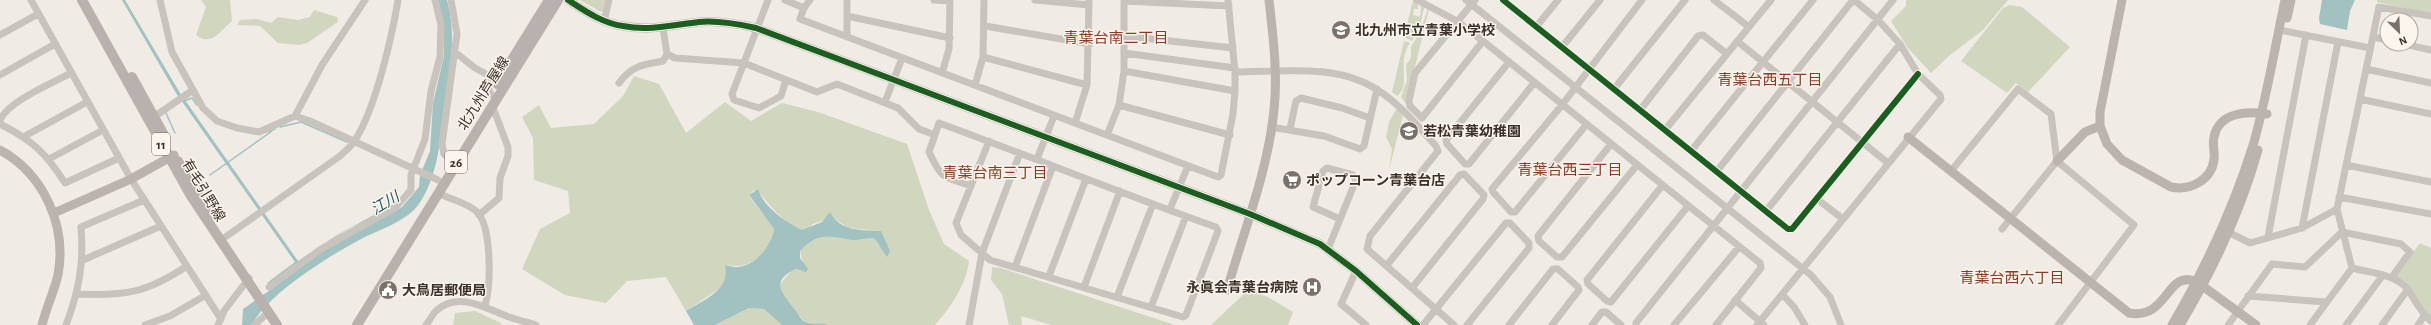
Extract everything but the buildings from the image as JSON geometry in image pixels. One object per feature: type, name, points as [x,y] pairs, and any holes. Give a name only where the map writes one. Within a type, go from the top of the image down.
[{"type":"main road","name":"有毛引野線","points":[[82,0],[171,156],[268,308],[277,325]]},
{"type":"main road","name":"有毛引野線","points":[[89,0],[154,117],[171,156],[224,238],[249,280]]},
{"type":"main road","name":"北九州芦屋線","points":[[357,325],[438,193],[452,162],[491,94],[549,0]]},
{"type":"main road","name":"北九州芦屋線","points":[[351,325],[434,179],[452,162],[492,105],[558,0]]},
{"type":"main road","name":"有毛引野線","points":[[268,308],[284,325]]},
{"type":"street","points":[[31,0],[131,179],[206,295],[220,322],[249,280]]},
{"type":"street","points":[[160,0],[172,52],[206,112],[218,121],[237,128],[259,132],[295,116],[322,65],[365,0]]},
{"type":"street","points":[[224,238],[340,156],[355,142],[371,105],[394,23],[398,0]]},
{"type":"street","points":[[269,287],[321,249],[395,208],[411,190],[411,175],[417,170],[427,129],[431,91],[440,57],[441,25],[435,0]]},
{"type":"street","points":[[451,0],[456,20],[455,52],[442,144],[444,154],[452,162]]},
{"type":"street","points":[[568,0],[604,21],[622,26],[663,28],[700,22],[732,23],[756,28],[1250,214],[1303,235],[1328,249],[1356,271],[1417,325]]},
{"type":"street","points":[[604,21],[609,0]]},
{"type":"street","points":[[768,0],[732,94],[734,100],[759,108],[781,96],[786,80]]},
{"type":"street","points":[[785,0],[804,8]]},
{"type":"street","points":[[810,0],[804,8],[800,20],[975,85],[1054,116],[1075,123],[1107,136],[1218,177],[1221,175],[1230,135],[1234,92],[1235,70],[1229,3],[1124,0],[1124,71],[1119,105],[1107,136]]},
{"type":"street","points":[[847,0],[847,37]]},
{"type":"street","points":[[934,0],[950,1],[949,49],[942,73]]},
{"type":"street","points":[[975,85],[983,57],[985,26],[984,0]]},
{"type":"street","points":[[1035,0],[1089,2],[1090,44],[1087,85],[1075,123]]},
{"type":"street","points":[[1227,290],[1267,153],[1274,109],[1274,72],[1269,0]]},
{"type":"street","points":[[1417,0],[1457,21],[1760,263],[1761,268],[1716,325]]},
{"type":"street","points":[[1503,0],[1788,229],[1792,229],[1918,74]]},
{"type":"street","points":[[1510,6],[1515,0]]},
{"type":"street","points":[[1536,27],[1558,0]]},
{"type":"street","points":[[1562,47],[1600,0]]},
{"type":"street","points":[[1586,124],[1515,212],[1511,212],[1492,189],[1562,104],[1642,0]]},
{"type":"street","points":[[1614,89],[1685,0]]},
{"type":"street","points":[[1714,0],[1748,28]]},
{"type":"street","points":[[1723,7],[1728,0]]},
{"type":"street","points":[[1666,130],[1771,0]]},
{"type":"street","points":[[1691,151],[1813,0]]},
{"type":"street","points":[[1717,171],[1854,0],[1878,20],[1900,44],[1918,74],[1940,95],[1941,99],[1908,137],[1782,294],[1760,324],[1736,300]]},
{"type":"street","points":[[1636,325],[1636,323],[1893,0]]},
{"type":"street","points":[[2122,0],[2100,112],[2100,126],[2107,144],[2122,160],[2159,182],[2178,188],[2200,182],[2211,169],[2214,159],[2214,136],[2220,124],[2230,116],[2239,113],[2264,114]]},
{"type":"street","points":[[2172,325],[2200,285],[2240,185],[2264,114],[2285,0]]},
{"type":"street","points":[[2180,325],[2228,232],[2246,188],[2285,31],[2291,0]]},
{"type":"street","points":[[1483,41],[1422,118],[1410,106],[1409,101],[1415,73],[1457,21],[1471,1],[1574,87],[1803,268],[1830,297],[1841,325]]},
{"type":"street","points":[[2352,268],[2336,209],[2379,7],[2431,16]]},
{"type":"street","points":[[0,35],[38,14]]},
{"type":"street","points":[[847,16],[950,38]]},
{"type":"street","points":[[985,26],[1090,44]]},
{"type":"street","points":[[619,83],[629,70],[636,66],[663,61],[667,54],[663,28]]},
{"type":"street","points":[[2285,31],[2370,48]]},
{"type":"street","points":[[1640,110],[1698,36],[1703,35],[1727,54]]},
{"type":"street","points":[[2268,237],[2306,35]]},
{"type":"street","points":[[1124,36],[1233,48]]},
{"type":"street","points":[[2373,37],[2379,38]]},
{"type":"street","points":[[1737,41],[1888,162]]},
{"type":"street","points":[[2302,228],[2338,42]]},
{"type":"street","points":[[0,75],[55,44]]},
{"type":"street","points":[[1766,211],[1900,44]]},
{"type":"street","points":[[2419,47],[2431,50]]},
{"type":"street","points":[[455,52],[475,68],[488,75],[488,88],[491,94]]},
{"type":"street","points":[[1124,53],[1235,70],[1335,73],[1350,77],[1376,89],[1414,122],[1436,146],[1438,151],[1370,236],[1367,249],[1454,325]]},
{"type":"street","points":[[667,54],[675,58],[726,64],[744,63],[817,92],[837,84],[898,108],[919,129],[935,135]]},
{"type":"street","points":[[983,57],[1087,85]]},
{"type":"street","points":[[885,102],[902,58]]},
{"type":"street","points":[[1509,62],[1446,140],[1446,144],[1465,164],[1469,164],[1534,83]]},
{"type":"street","points":[[2366,69],[2431,83]]},
{"type":"street","points":[[1124,71],[1234,92]]},
{"type":"street","points":[[0,120],[2,109],[71,73]]},
{"type":"street","points":[[1271,127],[1290,129],[1324,136],[1360,149],[1364,146],[1376,89]]},
{"type":"street","points":[[1951,171],[2018,89],[2051,114],[2057,160],[2134,225],[2089,282],[2058,325]]},
{"type":"street","points":[[154,117],[193,90]]},
{"type":"street","points":[[1290,129],[1296,101],[1301,98],[1342,108],[1370,118]]},
{"type":"street","points":[[2360,99],[2431,114]]},
{"type":"street","points":[[25,136],[87,102]]},
{"type":"street","points":[[479,215],[499,198],[500,178],[508,156],[508,147],[492,105]]},
{"type":"street","points":[[1119,105],[1230,135]]},
{"type":"street","points":[[295,116],[310,121],[434,179]]},
{"type":"street","points":[[1037,159],[1054,116]]},
{"type":"street","points":[[971,186],[941,175],[930,152],[939,123],[989,141],[1037,159],[1086,179],[1120,190],[1216,227],[1218,231],[1186,315],[1183,317],[1049,276],[990,260],[961,235],[956,223],[971,186],[989,141]]},
{"type":"street","points":[[0,124],[25,136],[50,159],[65,183],[119,158]]},
{"type":"street","points":[[2002,229],[2057,160],[2085,132],[2100,126]]},
{"type":"street","points":[[50,159],[103,130]]},
{"type":"street","points":[[1908,137],[2129,313],[2141,314],[2153,310],[2180,280],[2188,278],[2256,325]]},
{"type":"street","points":[[1611,144],[1538,236],[1539,241],[1557,257],[1562,257],[1637,165]]},
{"type":"street","points":[[0,150],[22,165],[36,181],[54,213],[58,232],[60,255],[58,275],[42,325]]},
{"type":"street","points":[[969,325],[982,253],[1020,153]]},
{"type":"street","points":[[54,213],[131,179],[171,156]]},
{"type":"street","points":[[2346,165],[2431,182]]},
{"type":"street","points":[[1016,267],[1053,166]]},
{"type":"street","points":[[1170,209],[1188,166]]},
{"type":"street","points":[[1328,249],[1340,220],[1356,180],[1353,175],[1327,168],[1323,171],[1313,206],[1340,220]]},
{"type":"street","points":[[1387,265],[1460,175],[1464,174],[1484,195],[1483,199],[1412,288]]},
{"type":"street","points":[[1049,276],[1086,179]]},
{"type":"street","points":[[1662,186],[1587,280],[1588,284],[1607,301],[1611,302],[1688,206]]},
{"type":"street","points":[[1084,287],[1120,190]]},
{"type":"street","points":[[438,193],[476,211],[479,215],[490,266],[485,306]]},
{"type":"street","points":[[2339,197],[2431,214]]},
{"type":"street","points":[[1817,199],[1843,219]]},
{"type":"street","points":[[66,325],[78,294],[83,260],[81,227],[144,200]]},
{"type":"street","points":[[1118,297],[1153,204]]},
{"type":"street","points":[[2228,232],[2250,243],[2302,228],[2336,209]]},
{"type":"street","points":[[1151,308],[1186,216]]},
{"type":"street","points":[[1423,325],[1506,223],[1510,223],[1529,243],[1529,248],[1466,325]]},
{"type":"street","points":[[83,260],[161,226]]},
{"type":"street","points":[[2342,232],[2401,244],[2410,252],[2392,278]]},
{"type":"street","points":[[2228,325],[2272,264],[2305,267],[2342,232]]},
{"type":"street","points":[[1674,325],[1739,246]]},
{"type":"street","points":[[78,294],[108,295],[142,291],[187,266]]},
{"type":"street","points":[[2352,268],[2392,278],[2408,289],[2424,316],[2431,321]]},
{"type":"street","points":[[2314,324],[2326,302],[2352,268]]},
{"type":"street","points":[[1508,325],[1553,269],[1558,269],[1578,287],[1579,290],[1552,325]]},
{"type":"street","points":[[1356,271],[1341,304],[1366,325]]},
{"type":"street","points":[[2346,325],[2382,275]]},
{"type":"street","points":[[2382,325],[2408,289]]},
{"type":"street","points":[[1782,294],[1794,307],[1805,325]]},
{"type":"street","points":[[145,325],[170,316],[206,295]]},
{"type":"street","points":[[2248,296],[2326,302]]},
{"type":"street","points":[[426,325],[437,310],[446,305],[466,302],[485,306],[508,317],[536,325]]},
{"type":"street","points":[[254,325],[268,308]]},
{"type":"street","points":[[1592,325],[1602,312],[1606,312],[1621,325]]},
{"type":"street","points":[[2418,325],[2424,316]]},
{"type":"green space","points":[[201,0],[230,0],[232,21],[215,36],[206,39],[196,35],[206,7]]},
{"type":"green space","points":[[580,0],[606,0],[601,12]]},
{"type":"green space","points":[[1413,0],[1418,5],[1418,9],[1414,9],[1413,15],[1420,17],[1421,5],[1424,8],[1419,29],[1412,41],[1404,37]]},
{"type":"green space","points":[[1906,0],[2008,0],[1983,30],[1950,55],[1931,73],[1907,47],[1891,21],[1906,6]]},
{"type":"green space","points":[[2377,0],[2431,0],[2431,14],[2377,2]]},
{"type":"green space","points":[[2010,5],[2022,7],[2070,47],[2028,92],[2016,83],[2007,93],[1961,61],[2003,8]]},
{"type":"green space","points":[[1428,8],[1406,104],[1401,97],[1407,80],[1406,65],[1411,58],[1411,47],[1420,32]]},
{"type":"green space","points":[[314,10],[337,17],[338,22],[307,43],[299,45],[278,43],[260,26],[237,25],[240,20],[257,19],[271,23],[278,17],[298,20],[310,17]]},
{"type":"green space","points":[[1404,41],[1410,43],[1404,58],[1403,86],[1397,96],[1392,92]]},
{"type":"green space","points":[[634,76],[659,84],[686,133],[725,102],[751,121],[782,103],[818,112],[907,144],[929,210],[944,244],[969,261],[965,279],[947,311],[935,325],[829,325],[805,322],[783,297],[780,284],[791,271],[796,269],[801,271],[803,263],[800,251],[818,238],[824,237],[855,240],[874,238],[879,246],[881,231],[848,228],[832,217],[802,230],[782,217],[760,194],[754,190],[749,195],[751,199],[774,229],[769,244],[758,257],[751,262],[744,265],[728,265],[727,279],[722,287],[686,311],[666,277],[627,281],[606,303],[565,295],[522,269],[540,229],[570,213],[568,191],[534,180],[533,138],[522,117],[539,105],[551,128],[594,124],[623,96]]},
{"type":"green space","points":[[1397,108],[1403,115],[1389,170],[1392,149],[1386,137],[1389,122]]},
{"type":"green space","points":[[2420,243],[2431,248],[2431,317],[2395,277]]},
{"type":"green space","points":[[992,267],[1001,268],[1175,325],[1051,325],[1021,316],[1022,325],[1009,325],[1002,294],[991,280]]},
{"type":"green space","points":[[1248,290],[1268,297],[1293,312],[1288,325],[1211,325]]},
{"type":"green space","points":[[749,308],[764,309],[782,325],[715,325]]},
{"type":"green space","points":[[475,311],[501,323],[501,325],[453,325],[455,313]]},
{"type":"water","points":[[122,0],[125,0],[180,93],[298,261],[310,253],[326,248],[402,207],[419,187],[420,175],[430,151],[433,103],[444,56],[444,23],[438,0],[447,0],[452,27],[452,54],[442,133],[434,170],[419,204],[401,220],[363,238],[318,264],[271,301],[252,325],[242,325],[243,309],[273,288],[267,283],[295,262],[176,93]]},
{"type":"water","points":[[2322,0],[2355,0],[2350,11],[2347,30],[2320,24],[2319,18]]},
{"type":"water","points":[[408,188],[400,201],[392,207],[344,232],[310,253],[337,235],[396,203]]},
{"type":"water","points":[[758,189],[761,196],[770,208],[782,218],[802,230],[822,222],[830,212],[834,219],[846,227],[859,230],[881,231],[890,251],[887,257],[874,238],[854,240],[836,237],[818,238],[806,245],[800,251],[800,258],[808,269],[806,272],[796,269],[782,278],[780,283],[783,294],[805,322],[829,325],[782,325],[764,309],[749,308],[715,325],[694,325],[686,311],[720,288],[724,282],[726,274],[725,266],[736,267],[751,263],[762,254],[770,242],[774,229],[749,195]]},
{"type":"waterway","points":[[184,101],[192,98],[197,105]]},
{"type":"waterway","points":[[166,113],[175,133]]},
{"type":"waterway","points":[[280,127],[301,122],[347,142]]},
{"type":"waterway","points":[[266,132],[275,129]]},
{"type":"waterway","points":[[210,175],[272,131]]},
{"type":"waterway","points":[[202,182],[217,206]]},
{"type":"cycle path","points":[[568,0],[601,19],[623,26],[652,28],[699,22],[721,22],[756,28],[1250,214],[1320,244],[1356,271],[1417,325]]},
{"type":"cycle path","points":[[1503,0],[1788,229],[1792,229],[1918,74]]},
{"type":"place","name":"北九州市立青葉小学校","points":[[1341,30]]},
{"type":"place","name":"若松青葉幼稚園","points":[[1409,131]]},
{"type":"place","name":"ポップコーン青葉台店","points":[[1292,180]]},
{"type":"place","name":"永眞会青葉台病院","points":[[1312,287]]},
{"type":"place","name":"大鳥居郵便局","points":[[388,290]]},
{"type":"district","name":"青葉台南二丁目","points":[[1116,38]]},
{"type":"district","name":"青葉台西五丁目","points":[[1770,80]]},
{"type":"district","name":"青葉台西三丁目","points":[[1570,170]]},
{"type":"district","name":"青葉台南三丁目","points":[[995,173]]},
{"type":"district","name":"青葉台西六丁目","points":[[2012,278]]},
{"type":"water label","name":"江川","points":[[385,203]]}]
